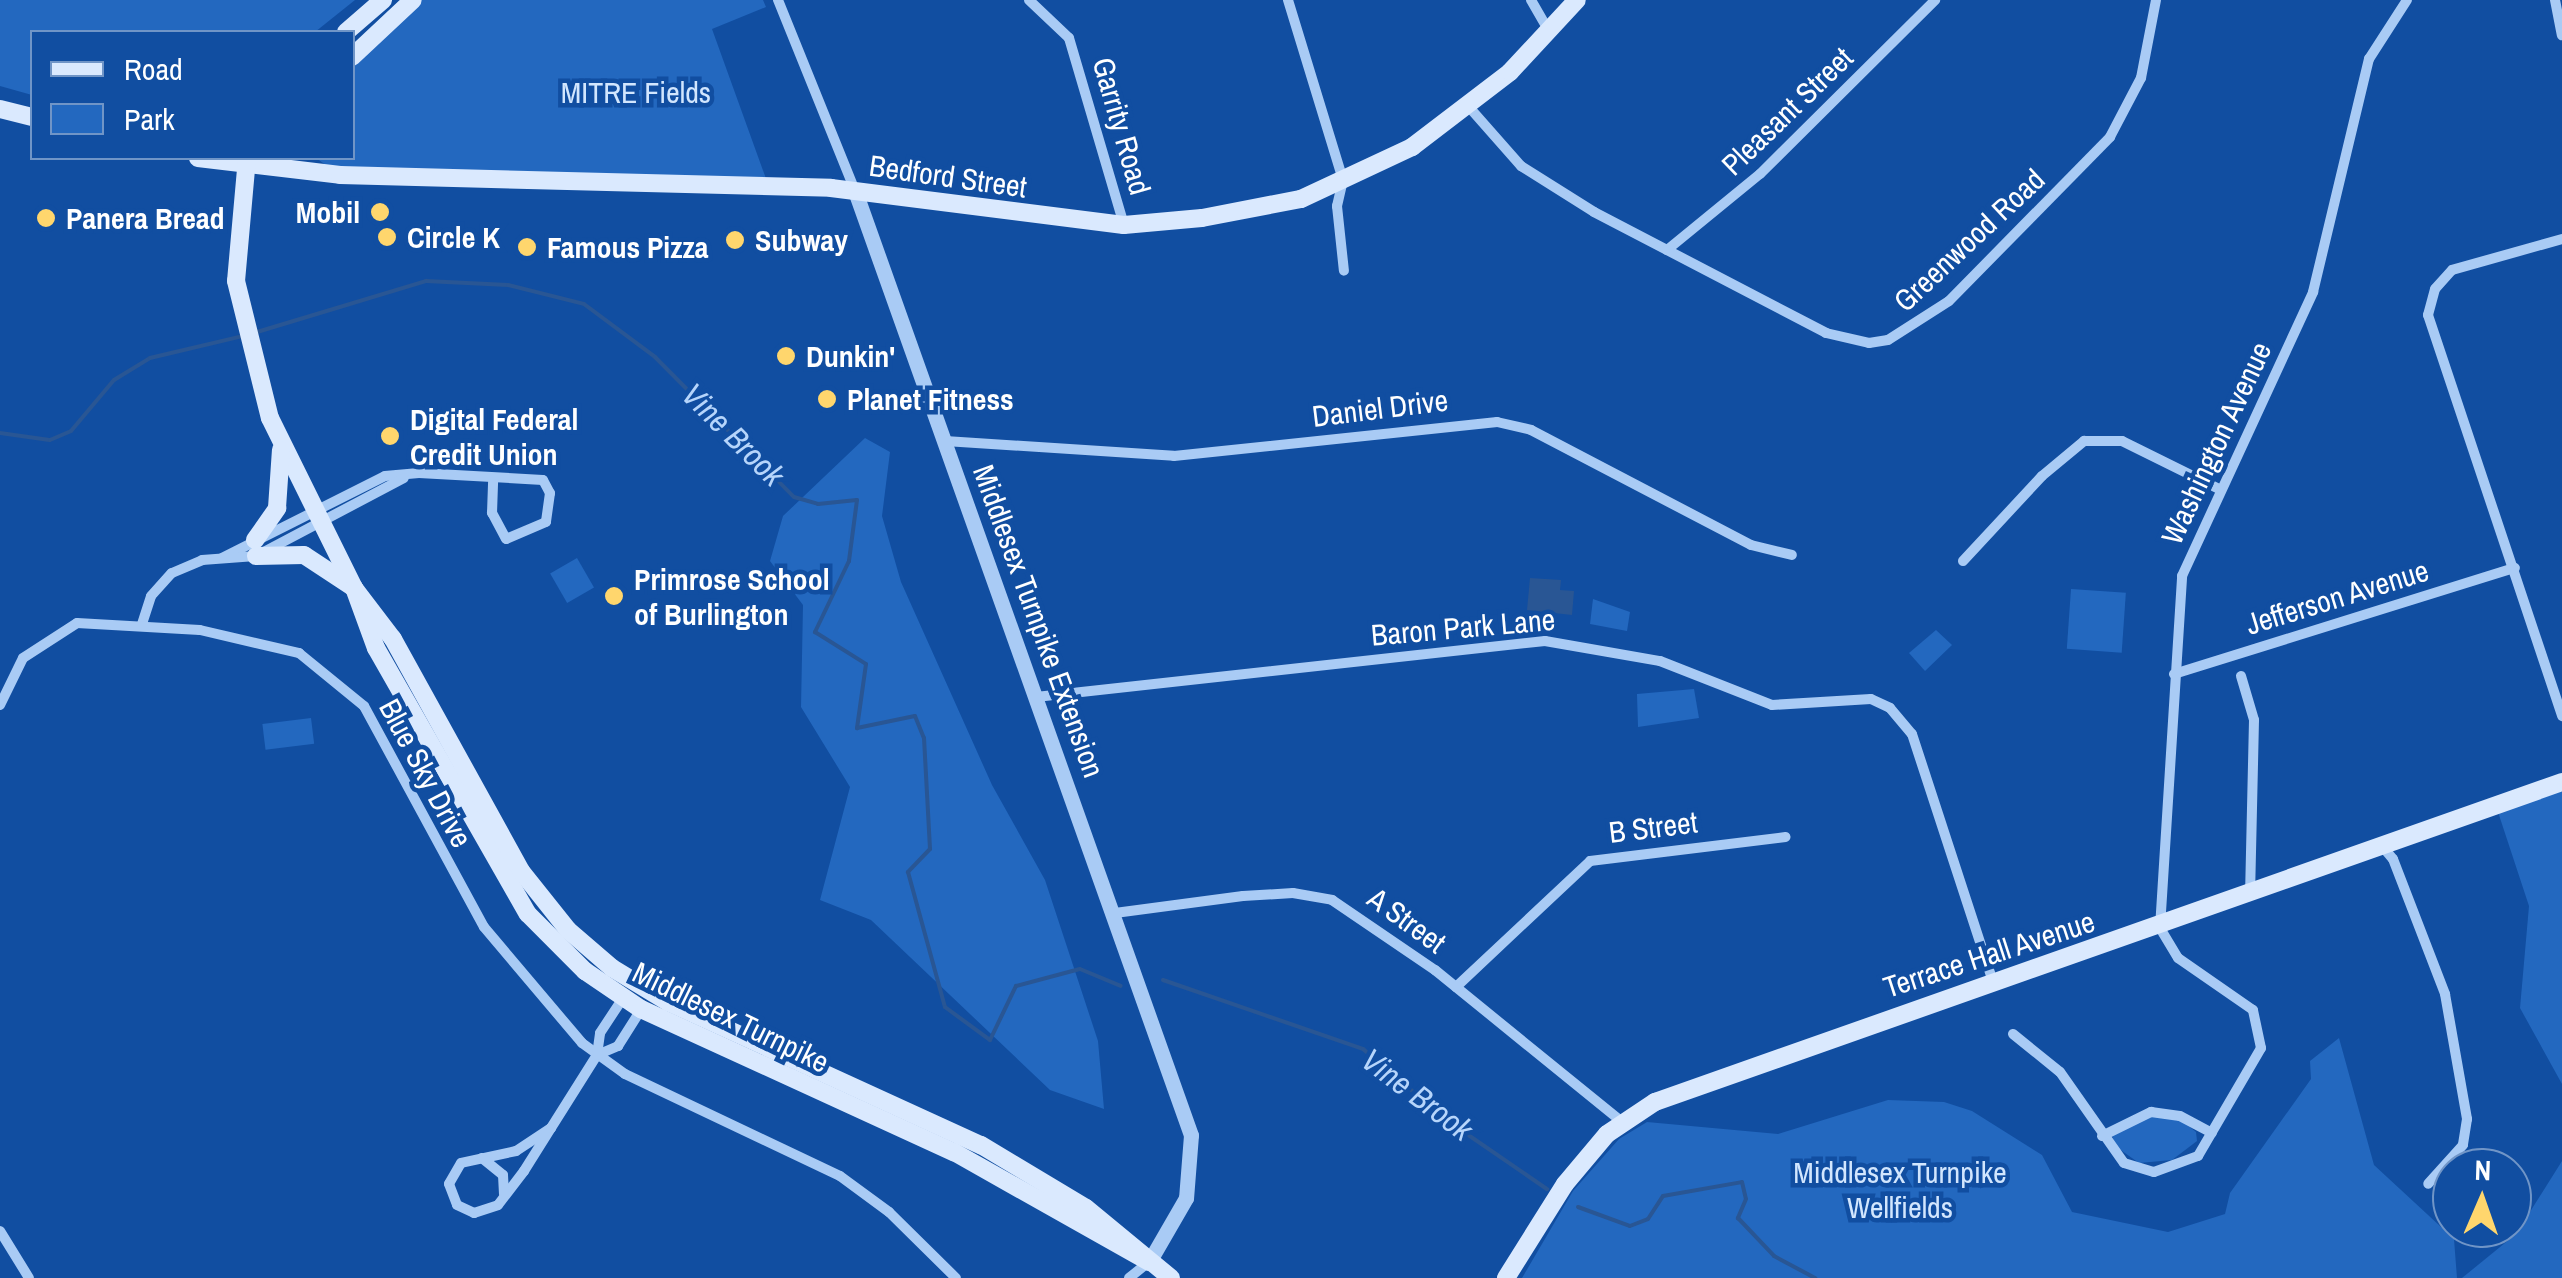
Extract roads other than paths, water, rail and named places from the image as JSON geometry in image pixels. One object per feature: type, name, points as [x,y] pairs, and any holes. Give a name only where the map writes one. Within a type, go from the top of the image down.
[{"type":"main road","points":[[348,30],[382,0]]},
{"type":"main road","points":[[355,54],[413,0]]},
{"type":"main road","name":"Bedford Street","points":[[247,161],[340,175],[855,190],[1124,225],[1248,212],[1343,180],[1412,147],[1468,107],[1549,32],[1577,0]]},
{"type":"main road","points":[[0,108],[30,116]]},
{"type":"main road","points":[[319,160],[340,175]]},
{"type":"main road","name":"Middlesex Turnpike","points":[[247,161],[234,255],[240,313],[252,367],[281,444],[354,588],[376,648],[505,881],[554,943],[646,1001],[954,1152],[1148,1270],[1171,1278]]},
{"type":"main road","points":[[281,444],[277,508],[256,548],[303,554],[354,588]]},
{"type":"main road","name":"Terrace Hall Avenue","points":[[1506,1278],[1549,1204],[1622,1122],[1681,1091],[1992,979],[2160,928],[2562,782]]},
{"type":"street","name":"Middlesex Turnpike Extension","points":[[778,0],[855,190],[1115,913],[1193,1152],[1186,1198],[1148,1270]]},
{"type":"street","name":"Garrity Road","points":[[1029,0],[1069,38],[1124,225]]},
{"type":"street","points":[[1288,0],[1343,180],[1337,206],[1344,270]]},
{"type":"street","points":[[1531,0],[1549,32]]},
{"type":"street","name":"Pleasant Street","points":[[1667,250],[1774,161],[1935,0]]},
{"type":"street","name":"Greenwood Road","points":[[1468,107],[1540,182],[1826,333],[1869,343],[1906,334],[1948,301],[2110,137],[2137,91],[2156,0]]},
{"type":"street","name":"Washington Avenue","points":[[2160,928],[2182,576],[2313,292],[2369,59],[2407,0]]},
{"type":"street","points":[[2555,0],[2562,35]]},
{"type":"street","points":[[2562,239],[2452,270],[2430,301],[2433,342],[2562,716]]},
{"type":"street","name":"Daniel Drive","points":[[945,441],[1158,457],[1496,422],[1531,430],[1751,545],[1792,555]]},
{"type":"street","points":[[1962,561],[2042,476],[2084,442],[2122,440],[2222,490]]},
{"type":"street","points":[[142,624],[152,596],[172,572],[256,548],[317,516],[361,484],[419,473],[542,480],[550,492],[546,522],[506,540],[492,513],[493,478]]},
{"type":"street","name":"Jefferson Avenue","points":[[2174,674],[2514,568]]},
{"type":"street","name":"Blue Sky Drive","points":[[0,705],[23,658],[57,630],[103,621],[274,644],[348,687],[381,734],[484,928],[596,1055],[840,1176],[889,1212],[956,1278]]},
{"type":"street","name":"Baron Park Lane","points":[[1036,697],[1546,641],[1634,654],[1772,705],[1871,700],[1890,708],[1912,734],[1992,979]]},
{"type":"street","points":[[2242,676],[2254,720],[2250,896]]},
{"type":"street","name":"B Street","points":[[1456,987],[1590,861],[1786,837]]},
{"type":"street","points":[[2382,846],[2445,994],[2467,1119],[2463,1145],[2428,1184]]},
{"type":"street","name":"A Street","points":[[1115,913],[1243,896],[1318,895],[1363,916],[1622,1122]]},
{"type":"street","points":[[2013,1034],[2060,1072],[2124,1163],[2154,1172],[2185,1164],[2212,1133],[2256,1060],[2262,1033],[2253,1010],[2178,958],[2160,928]]},
{"type":"street","points":[[551,1128],[516,1151],[476,1158],[454,1170],[453,1200],[474,1214],[498,1205],[551,1128],[596,1055],[600,1034],[628,990]]},
{"type":"street","points":[[596,1055],[618,1046],[646,1001]]},
{"type":"street","points":[[2102,1136],[2150,1112],[2180,1116],[2212,1133]]},
{"type":"street","points":[[476,1158],[503,1175],[498,1205]]},
{"type":"street","points":[[0,1231],[29,1278]]},
{"type":"street","points":[[1129,1278],[1148,1270]]},
{"type":"waterway","name":"Vine Brook","points":[[257,332],[426,281],[508,285],[584,304],[655,357],[794,497],[818,504],[857,500],[849,561],[815,632],[866,664],[857,728],[915,716],[924,738],[930,849],[908,872],[945,1007],[990,1040],[1016,986],[1080,969],[1121,986]]},
{"type":"waterway","name":"Vine Brook","points":[[0,433],[50,440],[71,431],[114,380],[150,358],[243,336]]},
{"type":"waterway","name":"Vine Brook","points":[[1163,980],[1363,1049],[1445,1119],[1547,1189]]},
{"type":"waterway","name":"Vine Brook","points":[[1578,1207],[1630,1226],[1648,1219],[1663,1196],[1742,1182],[1746,1199],[1738,1218],[1774,1256],[1815,1278]]},
{"type":"place","name":"Mobil","points":[[380,212]]},
{"type":"place","name":"Panera Bread","points":[[46,218]]},
{"type":"place","name":"Circle K","points":[[387,237]]},
{"type":"place","name":"Subway","points":[[735,240]]},
{"type":"place","name":"Famous Pizza","points":[[527,247]]},
{"type":"place","name":"Dunkin'","points":[[786,356]]},
{"type":"place","name":"Planet Fitness","points":[[827,399]]},
{"type":"place","name":"Digital Federal Credit Union","points":[[390,436]]},
{"type":"place","name":"Primrose School of Burlington","points":[[614,596]]},
{"type":"park label","name":"MITRE Fields","points":[[636,92]]},
{"type":"park label","name":"Middlesex Turnpike Wellfields","points":[[1900,1189]]}]
